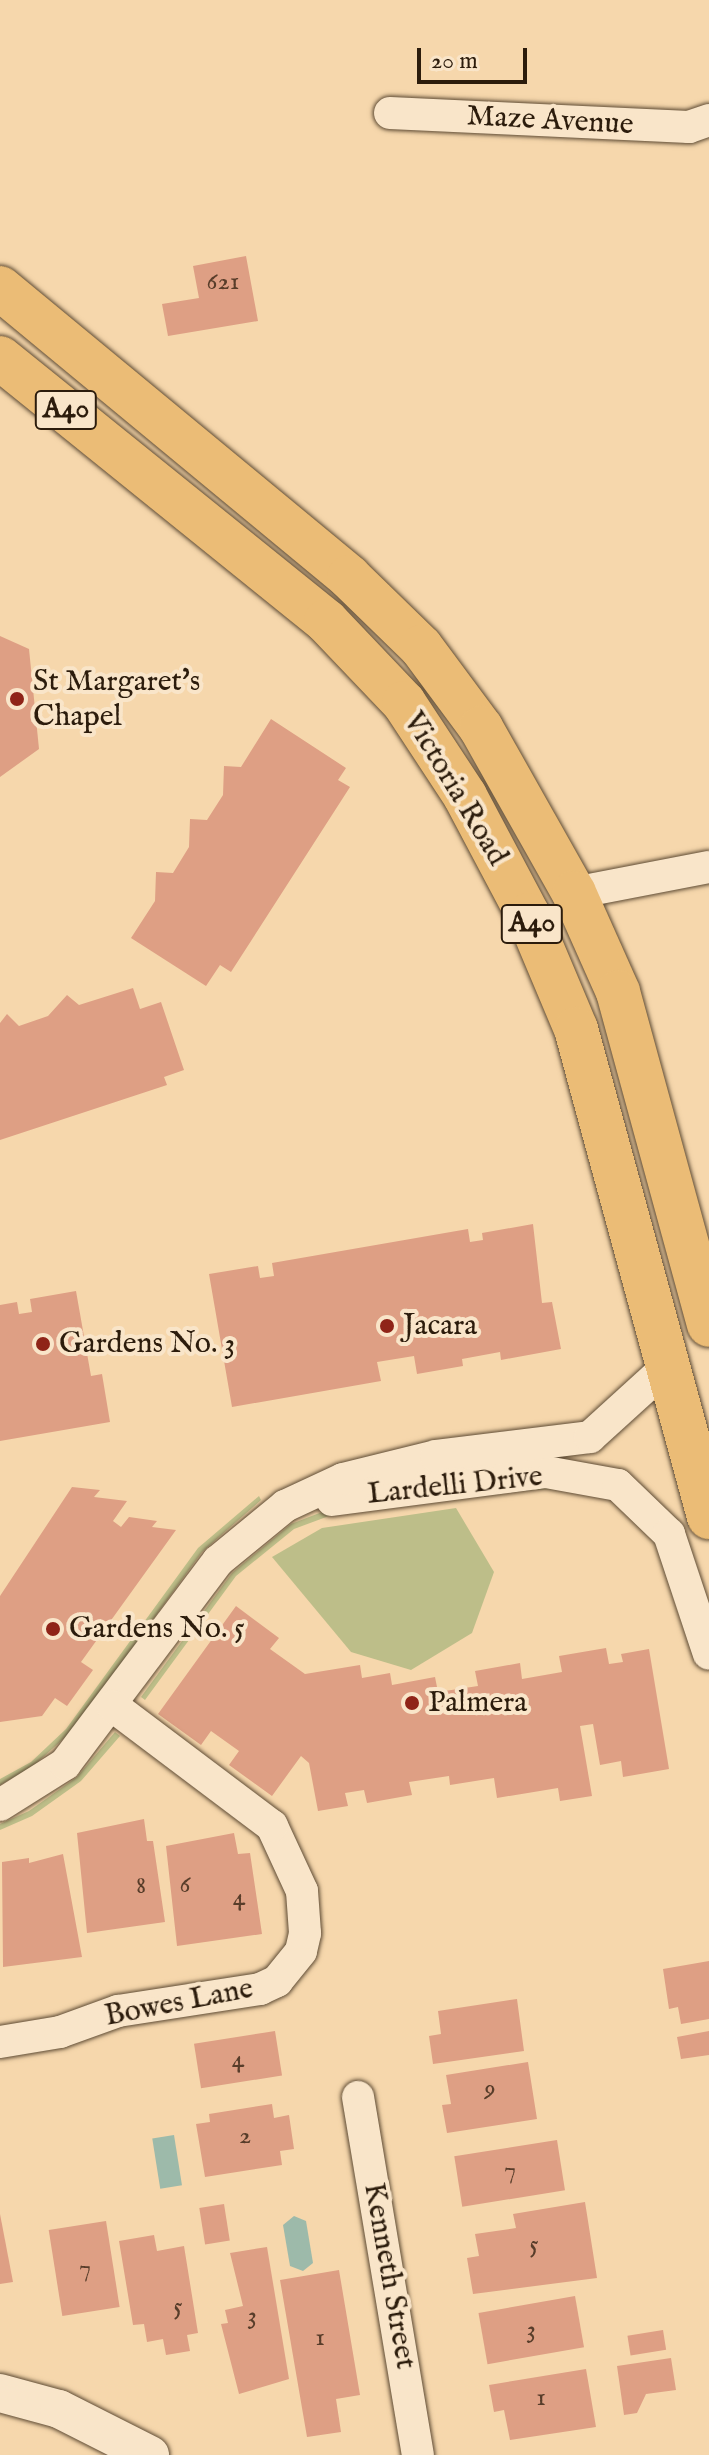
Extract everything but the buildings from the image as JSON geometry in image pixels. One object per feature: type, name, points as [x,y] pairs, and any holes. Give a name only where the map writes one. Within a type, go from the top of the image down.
[{"type":"highway","name":"Victoria Road","points":[[0,288],[337,567],[421,647],[481,728],[574,893],[618,992],[709,1325]]},
{"type":"highway","name":"Victoria Road","points":[[0,358],[326,621],[404,703],[465,796],[507,875],[576,1029],[709,1517]]},
{"type":"street","name":"Maze Avenue","points":[[390,113],[689,127],[709,120]]},
{"type":"street","points":[[574,893],[709,867]]},
{"type":"street","name":"Lardelli Drive","points":[[0,1805],[65,1764],[113,1706],[218,1561],[285,1506],[343,1479],[436,1456],[590,1437],[668,1366]]},
{"type":"street","name":"Lardelli Drive","points":[[285,1506],[546,1472],[618,1485],[669,1534],[709,1654]]},
{"type":"street","name":"Bowes Lane","points":[[0,2042],[60,2032],[118,2011],[260,1989],[277,1981],[301,1951],[305,1933],[302,1891],[272,1826],[113,1706]]},
{"type":"street","name":"Kenneth Street","points":[[358,2097],[418,2455]]},
{"type":"street","points":[[0,2393],[59,2409],[150,2455]]},
{"type":"green space","points":[[555,1483],[611,1499],[555,1489],[492,1492],[337,1513],[294,1529],[236,1576],[145,1700],[141,1697],[232,1573],[291,1524],[335,1507]]},
{"type":"green space","points":[[259,1496],[261,1500],[202,1552],[71,1732],[33,1766],[0,1785],[0,1779],[31,1762],[66,1729],[198,1548]]},
{"type":"green space","points":[[456,1508],[494,1572],[472,1633],[411,1670],[351,1652],[272,1557],[322,1528]]},
{"type":"green space","points":[[115,1732],[120,1736],[81,1781],[32,1816],[0,1830],[0,1824],[29,1811],[77,1777]]},
{"type":"shaded area","points":[[174,2135],[182,2185],[160,2189],[152,2138]]},
{"type":"shaded area","points":[[294,2216],[306,2221],[313,2263],[303,2271],[290,2266],[283,2225]]},
{"type":"place","name":"St Margaret's Chapel","points":[[17,699]]},
{"type":"place","name":"Jacara","points":[[387,1326]]},
{"type":"place","name":"Gardens No. 3","points":[[43,1344]]},
{"type":"place","name":"Gardens No. 5","points":[[53,1629]]},
{"type":"place","name":"Palmera","points":[[412,1703]]}]
